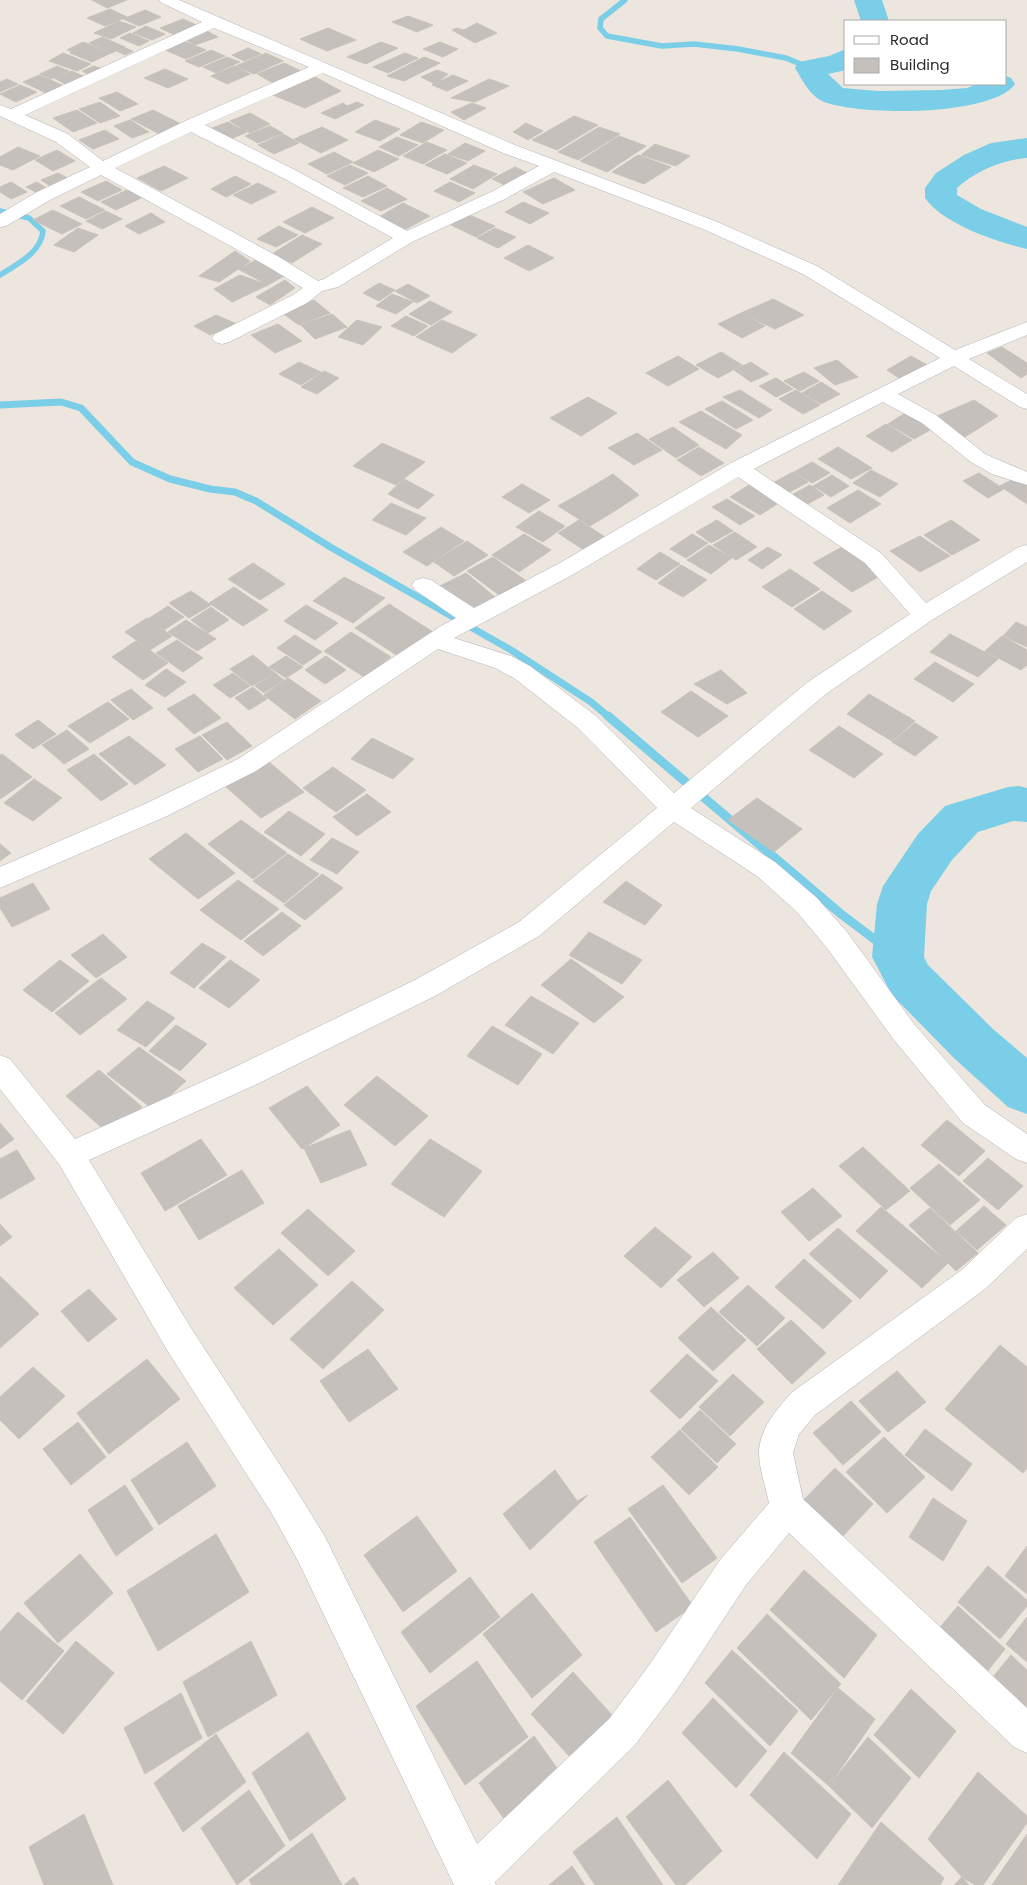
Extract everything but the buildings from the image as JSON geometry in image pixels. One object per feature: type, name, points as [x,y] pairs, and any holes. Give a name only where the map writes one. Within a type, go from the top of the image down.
[{"type":"street","points":[[168,0],[214,22],[263,41],[509,149],[709,224],[810,270],[1027,403]]},
{"type":"street","points":[[6,112],[214,22]]},
{"type":"street","points":[[3,220],[102,168],[191,125],[321,68]]},
{"type":"street","points":[[6,112],[62,138],[102,168],[272,260],[315,287]]},
{"type":"street","points":[[191,125],[289,174],[406,238]]},
{"type":"street","points":[[222,338],[300,299],[315,287],[331,283],[406,238],[499,195],[554,165]]},
{"type":"street","points":[[0,878],[156,810],[246,765],[456,628],[566,568],[739,468],[971,350],[1023,334]]},
{"type":"street","points":[[883,394],[929,419],[960,446],[978,458],[1027,479]]},
{"type":"street","points":[[739,468],[873,558],[924,615]]},
{"type":"street","points":[[70,1155],[245,1076],[425,988],[529,929],[817,688],[924,615],[1027,552]]},
{"type":"street","points":[[423,585],[456,628],[503,662],[533,679],[587,722],[690,795],[766,870],[807,905],[837,940],[904,1032],[974,1114],[1027,1150]]},
{"type":"street","points":[[0,1067],[70,1155],[179,1339],[312,1548],[474,1881],[642,1710],[680,1656],[727,1581],[787,1508]]},
{"type":"street","points":[[1027,1228],[974,1279],[795,1412],[780,1436],[776,1452],[787,1508],[888,1601],[1027,1734]]},
{"type":"waterway","points":[[625,0],[601,19],[600,28],[607,36],[662,46],[694,44],[738,49],[786,58],[810,68]]},
{"type":"waterway","points":[[868,0],[875,20]]},
{"type":"waterway","points":[[844,59],[838,63],[810,68],[825,89],[832,94],[842,97],[899,101],[957,98],[977,95],[998,85]]},
{"type":"waterway","points":[[1027,148],[1002,150],[975,162],[947,180],[941,188],[941,198],[958,211],[981,222],[1027,239]]},
{"type":"waterway","points":[[0,211],[29,218],[43,231],[38,246],[33,252],[0,275]]},
{"type":"waterway","points":[[0,405],[61,402],[81,408],[132,462],[170,479],[210,489],[235,492],[256,501],[332,548],[511,650],[591,702],[610,718]]},
{"type":"waterway","points":[[608,716],[841,914],[898,957]]},
{"type":"waterway","points":[[1027,805],[1019,803],[1008,804],[987,812],[962,818],[935,847],[908,886],[902,904],[898,957],[910,980],[974,1044],[1027,1091]]}]
